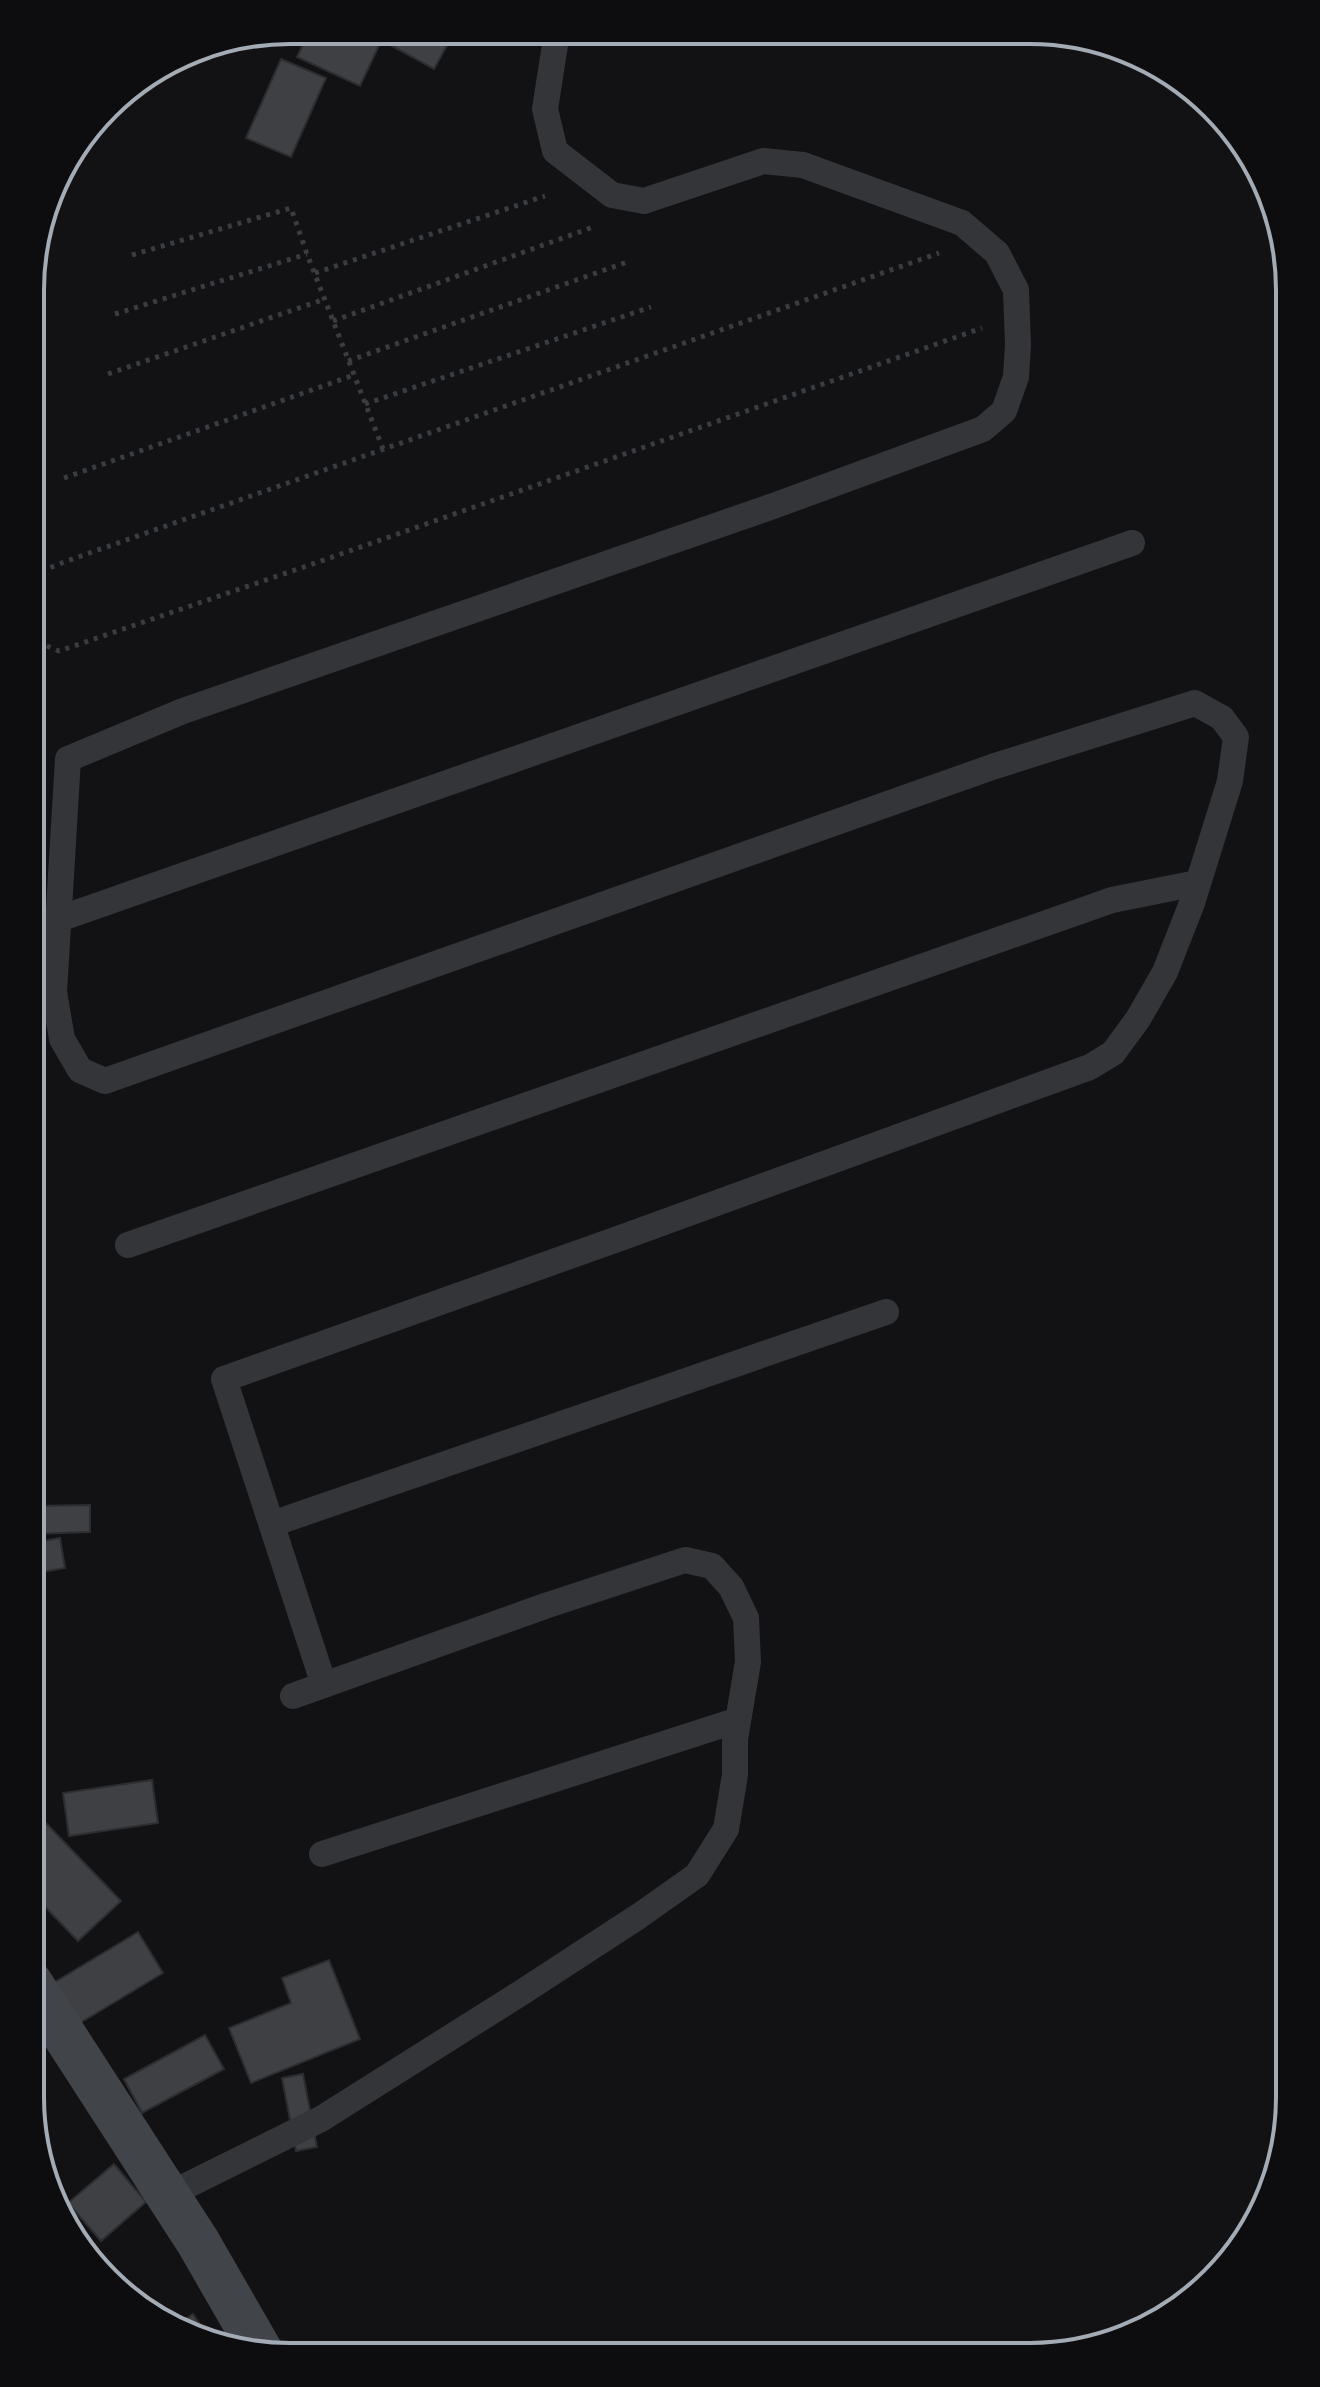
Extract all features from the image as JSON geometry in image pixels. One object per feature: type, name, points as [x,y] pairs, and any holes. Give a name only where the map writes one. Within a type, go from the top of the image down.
[{"type":"main road","points":[[44,2004],[198,2242],[255,2340]]},
{"type":"lane","points":[[324,1685],[224,1379],[1090,1067],[1113,1053],[1138,1019],[1165,972],[1230,781],[1236,737],[1222,718],[1195,703],[980,772],[105,1081],[80,1070],[62,1039],[54,992],[68,759],[183,711],[776,505],[983,429],[1004,411],[1016,377],[1016,290],[997,253],[962,223],[803,165],[763,161],[644,201],[612,195],[555,151],[545,109],[555,45]]},
{"type":"lane","points":[[59,919],[1132,543]]},
{"type":"lane","points":[[128,1245],[1112,900],[1197,883]]},
{"type":"lane","points":[[272,1524],[886,1312]]},
{"type":"lane","points":[[168,2195],[321,2119],[537,1983],[697,1875],[726,1829],[735,1775],[735,1739],[748,1662],[746,1618],[731,1587],[712,1566],[685,1560],[545,1606],[293,1696]]},
{"type":"lane","points":[[322,1854],[738,1720]]},
{"type":"path","points":[[315,273],[545,196]]},
{"type":"path","points":[[132,255],[291,208],[383,449]]},
{"type":"path","points":[[333,321],[598,225]]},
{"type":"path","points":[[44,570],[981,239]]},
{"type":"path","points":[[115,314],[307,254]]},
{"type":"path","points":[[348,361],[630,261]]},
{"type":"path","points":[[108,374],[325,299]]},
{"type":"path","points":[[365,404],[651,307]]},
{"type":"path","points":[[44,645],[59,651],[1017,315]]},
{"type":"path","points":[[64,478],[354,375]]},
{"type":"building","points":[[303,45],[379,45],[360,86],[297,57]]},
{"type":"building","points":[[393,45],[447,45],[434,69]]},
{"type":"building","points":[[281,59],[326,78],[291,157],[246,138]]},
{"type":"building","points":[[90,1505],[90,1532],[44,1534],[44,1506]]},
{"type":"building","points":[[60,1538],[65,1568],[44,1572],[44,1541]]},
{"type":"building","points":[[152,1780],[158,1823],[69,1836],[63,1793]]},
{"type":"building","points":[[44,1821],[121,1901],[78,1941],[44,1906]]},
{"type":"building","points":[[138,1932],[163,1973],[75,2026],[50,1985]]},
{"type":"building","points":[[329,1960],[360,2039],[251,2083],[229,2028],[291,2003],[282,1978]]},
{"type":"building","points":[[205,2035],[224,2069],[142,2113],[124,2079]]},
{"type":"building","points":[[303,2074],[317,2147],[296,2151],[282,2078]]},
{"type":"building","points":[[114,2164],[146,2202],[101,2241],[68,2203]]},
{"type":"building","points":[[193,2314],[201,2326],[185,2320]]}]
